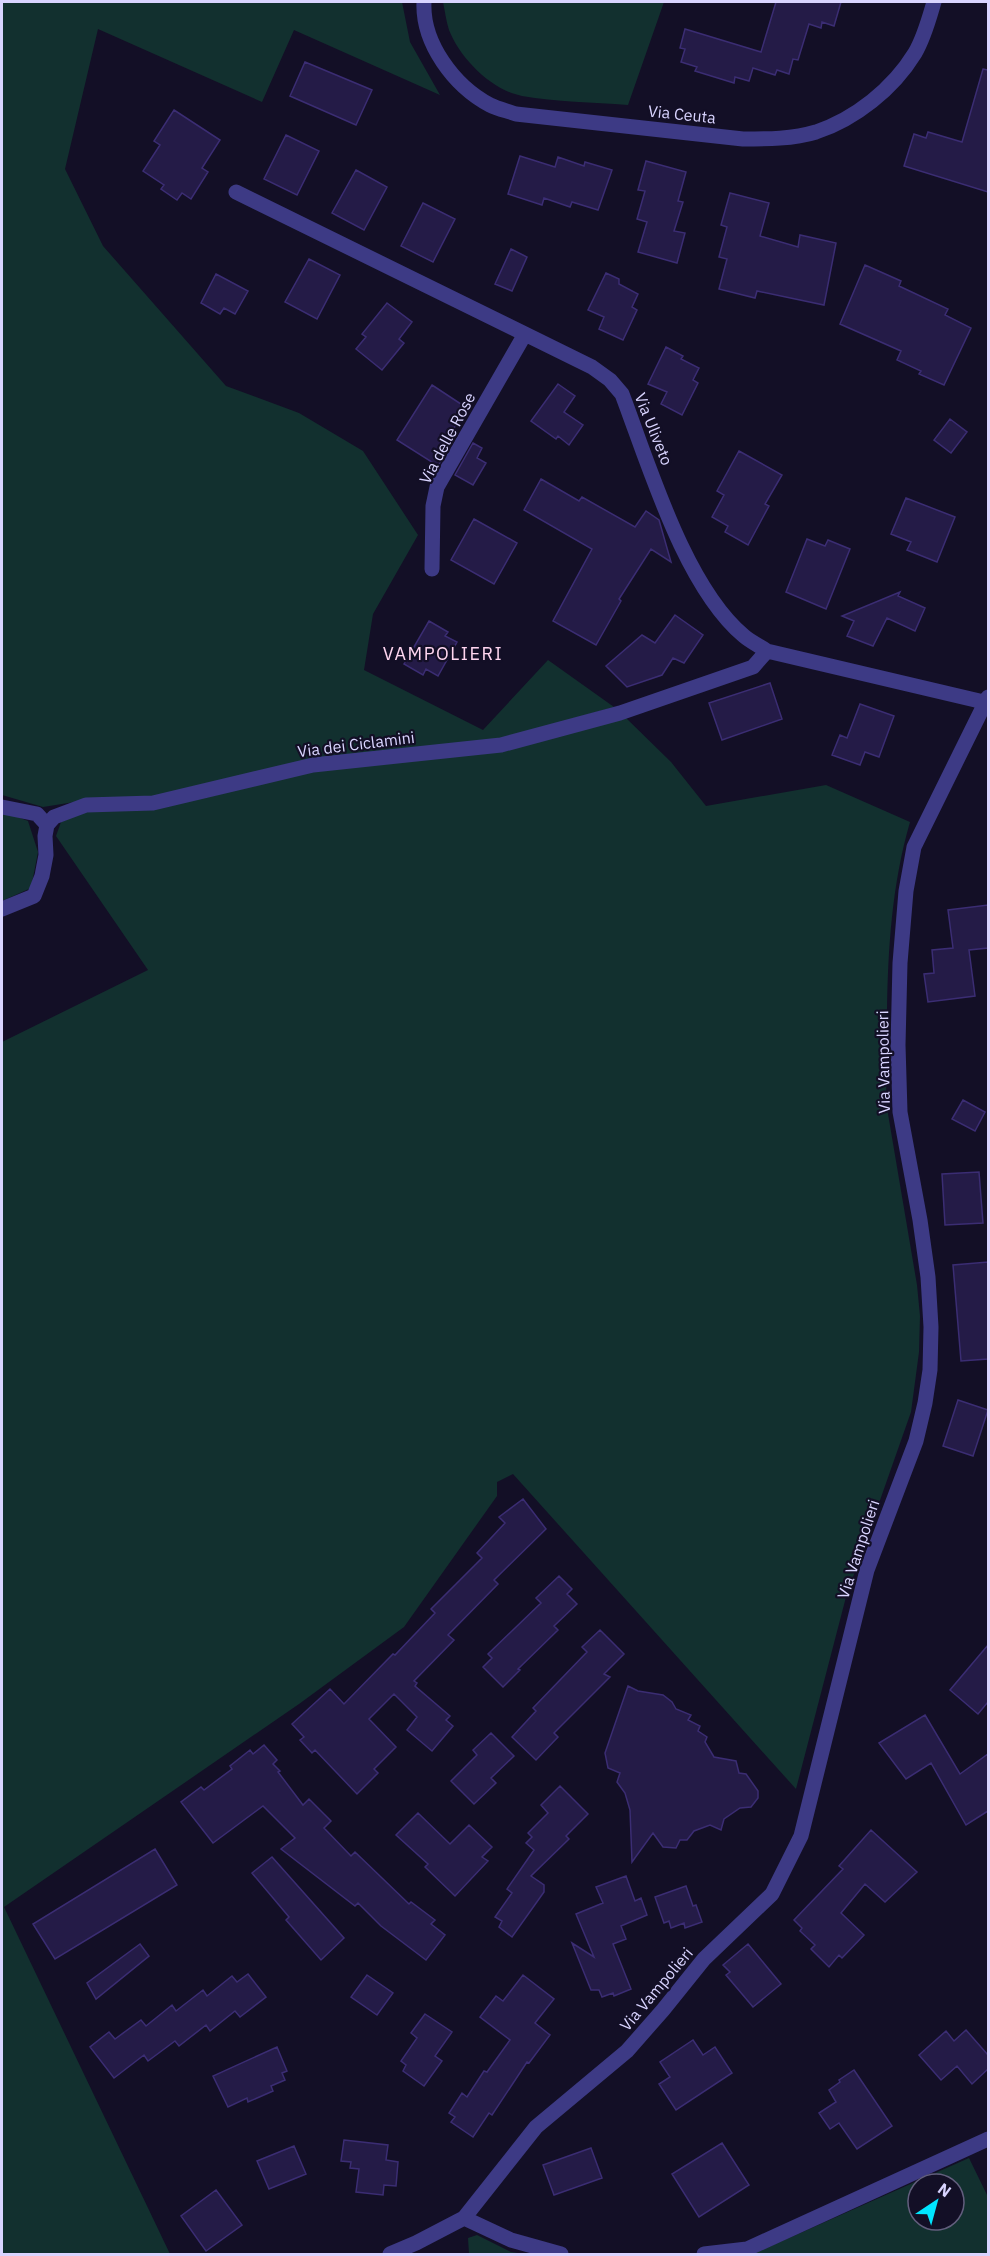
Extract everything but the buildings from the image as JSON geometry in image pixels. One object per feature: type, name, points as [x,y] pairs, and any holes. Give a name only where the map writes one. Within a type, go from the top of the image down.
[{"type":"street","name":"Via Ceuta","points":[[423,2],[431,38],[439,58],[460,83],[490,105],[516,114],[743,139],[780,139],[814,133],[841,122],[869,103],[894,81],[915,52],[927,26],[934,2]]},
{"type":"street","name":"Via Uliveto","points":[[236,192],[592,367],[610,381],[621,394],[689,561],[717,607],[744,636],[767,651],[988,701]]},
{"type":"street","name":"Via delle Rose","points":[[432,569],[433,506],[437,487],[525,334]]},
{"type":"street","name":"Via dei Ciclamini","points":[[47,825],[54,817],[86,805],[153,803],[313,765],[501,745],[620,713],[753,667],[767,651]]},
{"type":"street","name":"Via Vampolieri","points":[[390,2254],[464,2218],[536,2127],[627,2051],[704,1959],[772,1894],[801,1836],[867,1570],[916,1441],[925,1403],[930,1370],[931,1327],[927,1277],[920,1220],[900,1112],[898,1044],[900,963],[906,891],[915,847],[988,701]]},
{"type":"street","points":[[2,807],[37,814],[47,825],[44,866],[34,896],[2,909]]},
{"type":"street","points":[[704,2254],[747,2249],[988,2139]]},
{"type":"street","points":[[464,2218],[511,2240],[561,2254]]},
{"type":"green space","points":[[2,2],[402,2],[410,42],[440,95],[294,30],[262,102],[98,29],[65,169],[103,246],[226,386],[299,413],[363,451],[418,535],[373,614],[364,670],[483,730],[548,660],[614,707],[494,741],[147,798],[87,800],[43,807],[2,795]]},
{"type":"green space","points":[[443,2],[664,2],[628,105],[535,98],[510,93],[499,87],[469,62],[454,41],[449,30]]},
{"type":"green space","points":[[626,718],[671,762],[706,806],[826,785],[910,822],[899,869],[892,916],[886,1084],[887,1108],[917,1285],[920,1316],[919,1352],[911,1412],[846,1597],[796,1789],[513,1474],[497,1482],[497,1496],[404,1627],[299,1704],[4,1907],[170,2254],[2,2254],[2,1042],[148,970],[56,836],[61,822],[84,811]]},
{"type":"green space","points":[[2,811],[28,821],[38,852],[31,888],[2,901]]},
{"type":"green space","points":[[969,2158],[988,2197],[988,2254],[753,2254],[906,2186],[906,2232],[966,2232],[966,2172],[938,2172]]},
{"type":"green space","points":[[477,2235],[511,2252],[525,2254],[469,2254],[468,2238]]},
{"type":"district","name":"VAMPOLIERI","points":[[443,653]]}]
